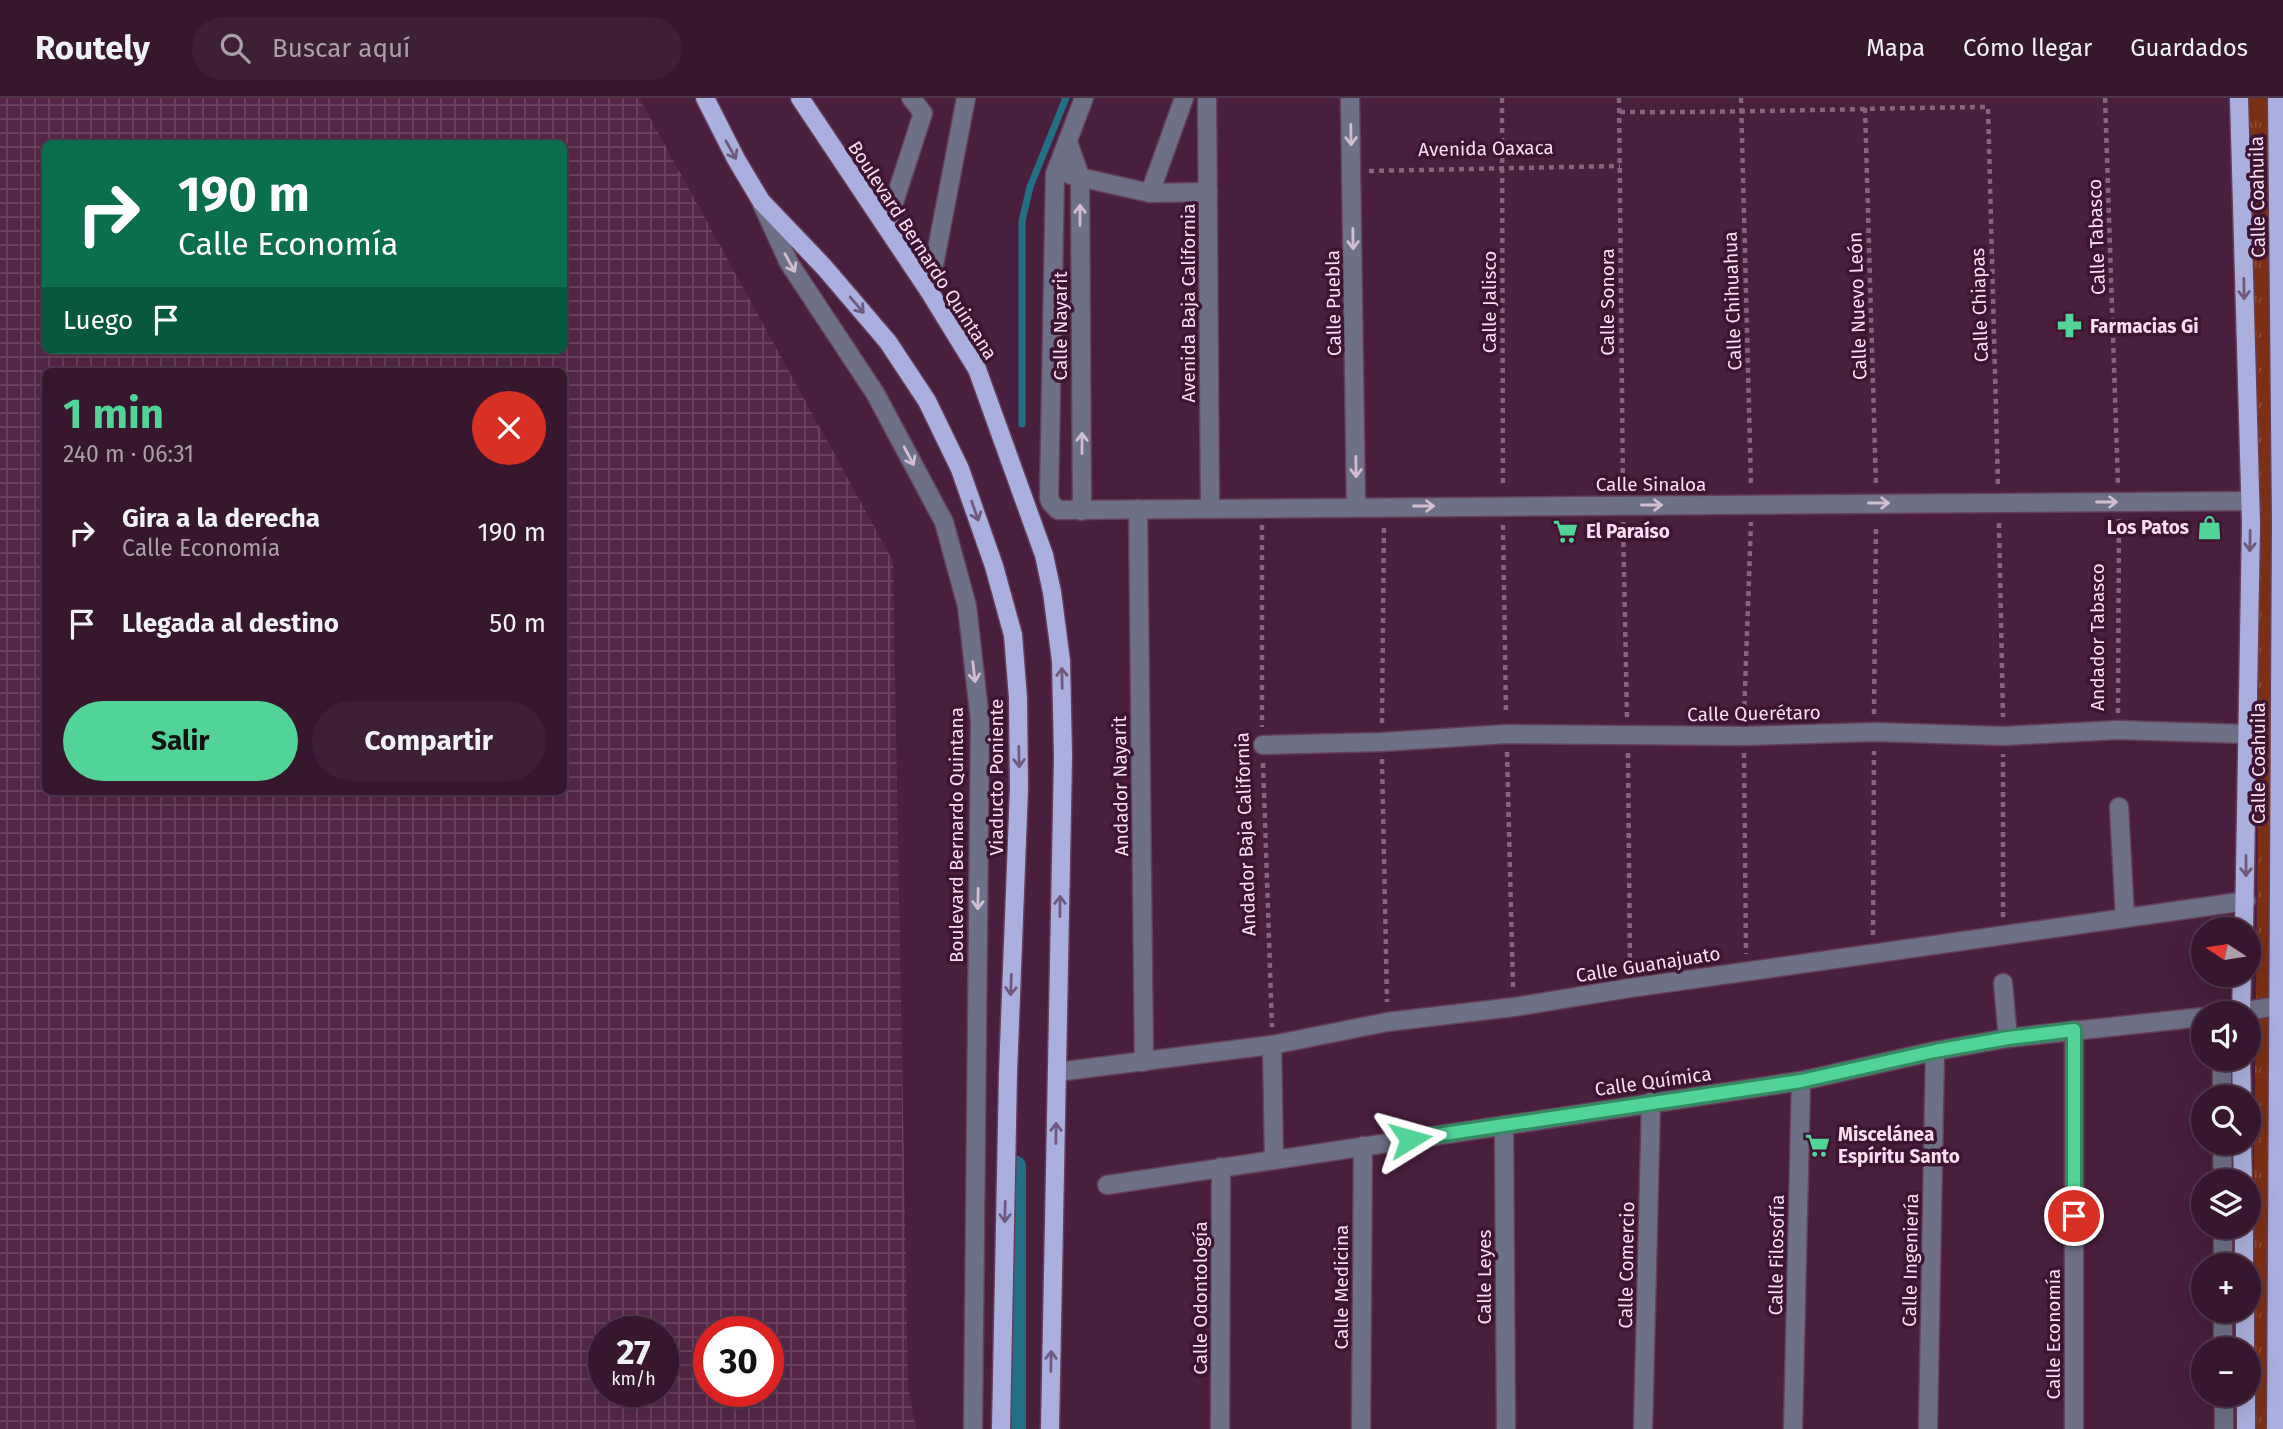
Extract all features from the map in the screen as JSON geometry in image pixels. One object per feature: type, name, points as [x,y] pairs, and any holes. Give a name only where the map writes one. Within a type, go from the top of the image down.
[{"type":"main road","name":"Boulevard Bernardo Quintana","points":[[705,98],[730,149],[761,201]]},
{"type":"main road","name":"Boulevard Bernardo Quintana","points":[[800,98],[929,291],[977,369],[1044,555],[1052,592],[1061,661],[1063,757],[1050,1429]]},
{"type":"main road","name":"Calle Coahuila","points":[[2239,98],[2250,501],[2245,917]]},
{"type":"main road","name":"Calle Coahuila","points":[[2276,1429],[2279,1105],[2277,1006],[2282,670],[2277,98]]},
{"type":"main road","name":"Viaducto Poniente","points":[[761,201],[824,267],[888,342],[926,401],[960,469],[994,566],[1013,635],[1018,698],[1019,788],[1008,1073],[1002,1429]]},
{"type":"main road","points":[[2245,1407],[2246,1429]]},
{"type":"street","points":[[886,227],[923,113],[911,98]]},
{"type":"street","points":[[929,291],[966,98]]},
{"type":"street","name":"Calle Nayarit","points":[[1054,507],[1049,498],[1055,174],[1084,98]]},
{"type":"street","points":[[1150,193],[1184,98]]},
{"type":"street","name":"Avenida Baja California","points":[[1207,98],[1210,508]]},
{"type":"street","name":"Calle Puebla","points":[[1350,98],[1356,507]]},
{"type":"street","name":"Calle Nayarit","points":[[1068,142],[1080,176],[1082,511]]},
{"type":"street","points":[[1055,174],[1080,176],[1150,193],[1208,191]]},
{"type":"street","name":"Boulevard Bernardo Quintana","points":[[761,201],[789,263],[875,393],[944,522],[967,606],[980,721],[973,1429]]},
{"type":"street","name":"Calle Sinaloa","points":[[1054,507],[1063,511],[1082,511],[1262,507],[2250,501]]},
{"type":"street","name":"Andador Nayarit","points":[[1138,509],[1144,1062]]},
{"type":"street","name":"Calle Querétaro","points":[[1263,745],[1382,742],[1507,734],[1744,736],[1874,732],[2003,736],[2118,730],[2247,734]]},
{"type":"street","points":[[2119,807],[2125,918]]},
{"type":"street","name":"Calle Guanajuato","points":[[1057,1072],[1272,1045],[1387,1022],[1514,1007],[1643,986],[2246,901]]},
{"type":"street","points":[[2003,983],[2008,1038]]},
{"type":"street","points":[[2261,1009],[2277,1006]]},
{"type":"street","name":"Calle Química","points":[[1107,1185],[1801,1081],[1935,1051],[2008,1038],[2191,1018]]},
{"type":"street","name":"Calle Economía","points":[[2074,1030],[2074,1429]]},
{"type":"street","points":[[1272,1045],[1274,1159]]},
{"type":"street","name":"Calle Ingeniería","points":[[1927,1429],[1935,1051]]},
{"type":"street","name":"Calle Filosofía","points":[[1793,1429],[1801,1081]]},
{"type":"street","name":"Calle Comercio","points":[[1643,1429],[1651,1102]]},
{"type":"street","name":"Calle Leyes","points":[[1504,1125],[1506,1429]]},
{"type":"street","name":"Calle Medicina","points":[[1361,1429],[1363,1146]]},
{"type":"street","name":"Calle Odontología","points":[[1220,1429],[1222,1167]]},
{"type":"street","points":[[2224,1407],[2224,1429]]},
{"type":"path","name":"Calle Jalisco","points":[[1502,98],[1503,506]]},
{"type":"path","name":"Calle Sonora","points":[[1619,98],[1623,505]]},
{"type":"path","name":"Calle Chihuahua","points":[[1741,98],[1751,504]]},
{"type":"path","points":[[1836,98],[1836,108]]},
{"type":"path","name":"Calle Tabasco","points":[[2105,98],[2119,501]]},
{"type":"path","name":"Calle Chiapas","points":[[1865,108],[1988,107],[1998,502]]},
{"type":"path","points":[[1619,112],[1741,113],[1865,108]]},
{"type":"path","name":"Calle Nuevo León","points":[[1865,108],[1877,503]]},
{"type":"path","name":"Avenida Oaxaca","points":[[1352,171],[1620,166]]},
{"type":"path","name":"Andador Tabasco","points":[[2118,730],[2119,501]]},
{"type":"path","name":"Andador Baja California","points":[[1262,507],[1263,745],[1272,1045]]},
{"type":"shaded area","points":[[0,98],[639,98],[893,561],[908,1387],[916,1429],[0,1429]]},
{"type":"green space","points":[[2246,98],[2283,98],[2283,1429],[2251,1429],[2251,1407],[2261,1407],[2261,1337],[2252,1337],[2252,1323],[2261,1323],[2261,1253],[2253,1253],[2253,1239],[2261,1239],[2261,1169],[2254,1169],[2254,1155],[2261,1155],[2261,1085],[2255,1085],[2255,1071],[2261,1071],[2261,1001],[2256,1001],[2256,987],[2261,987],[2261,917],[2257,917],[2259,732]]},
{"type":"waterway","points":[[1022,424],[1022,221],[1030,187],[1066,98]]},
{"type":"waterway","points":[[1014,1167],[1014,1429]]},
{"type":"place","name":"Farmacias Gi","points":[[2070,326]]},
{"type":"place","name":"Los Patos","points":[[2209,527]]},
{"type":"place","name":"El Paraíso","points":[[1566,531]]},
{"type":"place","name":"Miscelánea Espíritu Santo","points":[[1818,1145]]},
{"type":"route","points":[[1410,1139],[1801,1081],[1935,1051],[2074,1030],[2074,1216]]}]
